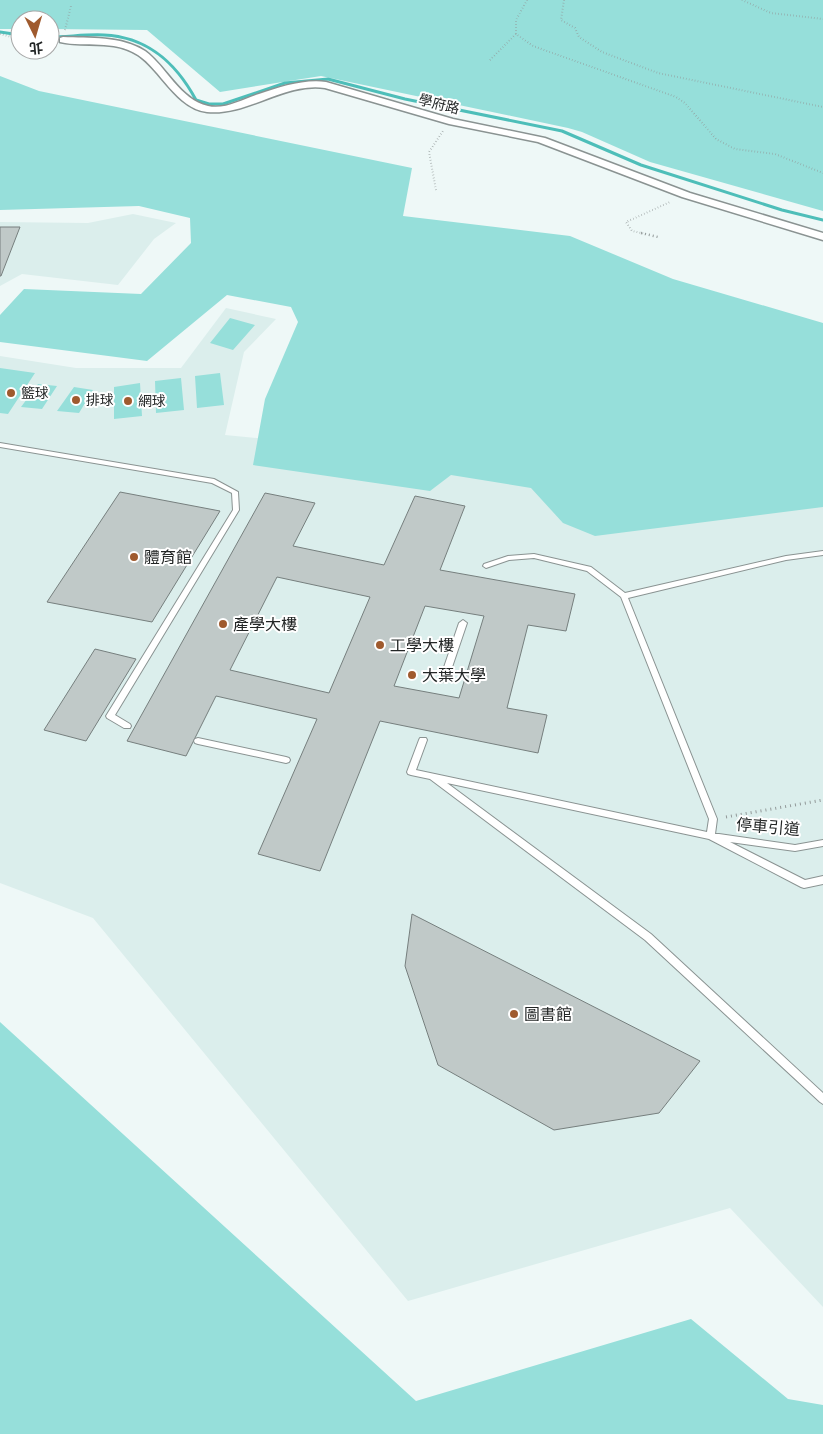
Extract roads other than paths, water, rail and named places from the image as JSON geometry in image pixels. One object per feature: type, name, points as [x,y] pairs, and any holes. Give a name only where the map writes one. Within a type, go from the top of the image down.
[{"type":"street","name":"學府路","points":[[63,40],[110,40],[140,53],[189,101],[206,109],[234,107],[262,96],[312,83],[343,89],[390,105],[452,122],[542,140],[686,195],[823,237]]},
{"type":"lane","points":[[0,445],[214,481],[235,492],[236,510],[110,716],[127,726]]},
{"type":"lane","points":[[624,596],[786,558],[823,552]]},
{"type":"lane","points":[[486,566],[508,558],[534,556],[589,569],[624,596],[713,819],[711,836]]},
{"type":"lane","points":[[444,679],[464,623]]},
{"type":"lane","points":[[423,740],[411,772],[711,836],[804,884],[823,880]]},
{"type":"lane","points":[[198,741],[286,760]]},
{"type":"lane","points":[[429,775],[648,936],[823,1099]]},
{"type":"lane","name":"停車引道","points":[[711,836],[795,848],[823,843]]},
{"type":"waterway","points":[[0,32],[10,34]]},
{"type":"waterway","points":[[60,36],[104,35],[134,41],[159,54],[179,75],[196,100],[209,104],[223,104],[285,83],[328,79],[405,99],[562,131],[641,165],[782,210],[823,220]]},
{"type":"place","name":"籃球","points":[[11,393]]},
{"type":"place","name":"排球","points":[[76,400]]},
{"type":"place","name":"網球","points":[[128,401]]},
{"type":"place","name":"體育館","points":[[134,557]]},
{"type":"place","name":"產學大樓","points":[[223,624]]},
{"type":"place","name":"工學大樓","points":[[380,645]]},
{"type":"place","name":"大葉大學","points":[[412,675]]},
{"type":"place","name":"圖書館","points":[[514,1014]]}]
